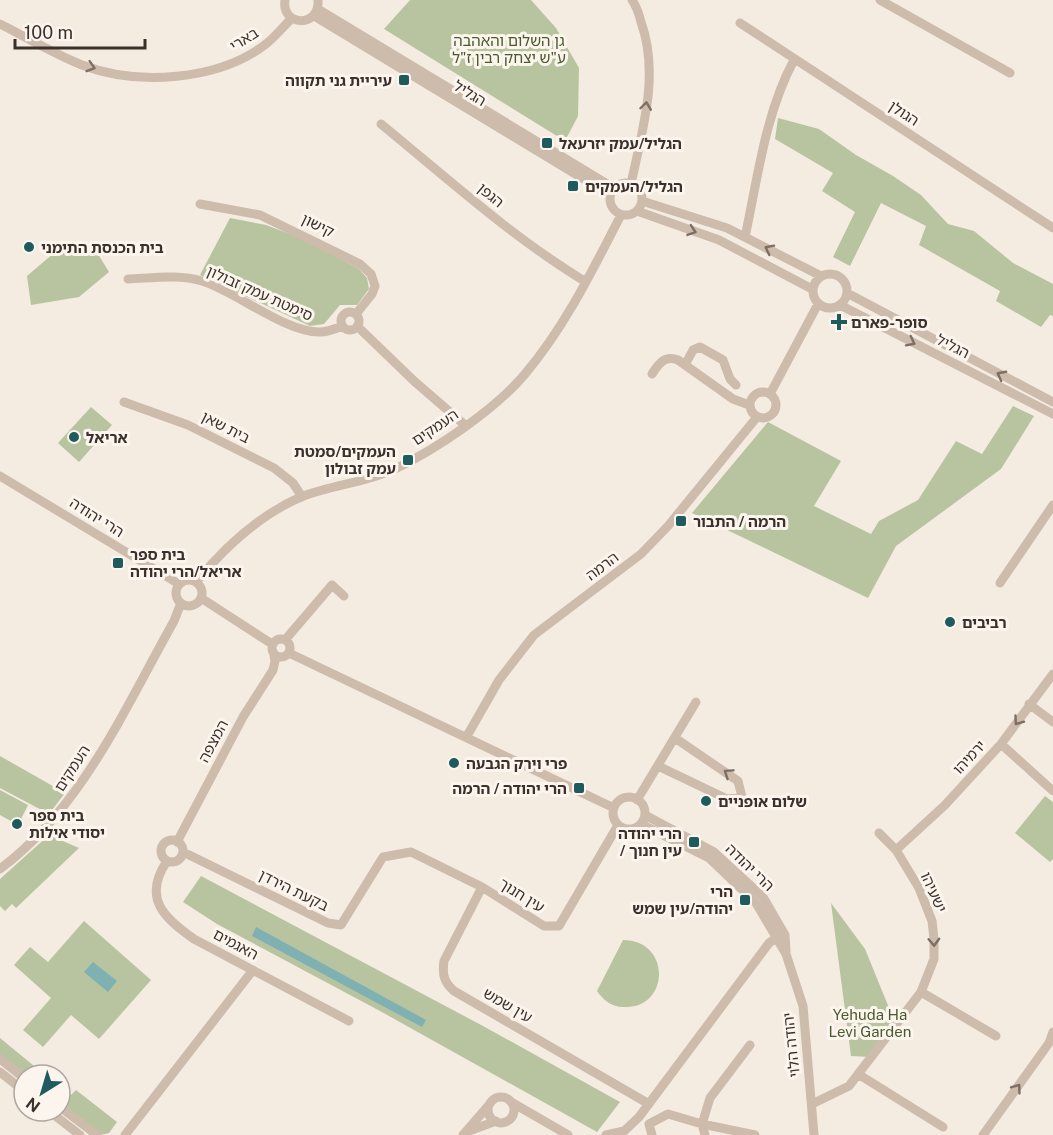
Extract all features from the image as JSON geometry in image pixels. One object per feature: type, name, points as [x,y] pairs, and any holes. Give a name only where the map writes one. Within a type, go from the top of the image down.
[{"type":"street","points":[[285,0],[285,10],[292,18],[303,21],[317,8]]},
{"type":"street","points":[[631,184],[648,104],[650,67],[646,36],[632,0]]},
{"type":"street","points":[[880,0],[897,4],[1010,73]]},
{"type":"street","name":"הגליל","points":[[317,8],[612,191]]},
{"type":"street","name":"בארי","points":[[0,24],[50,51],[83,65],[120,76],[148,77],[198,73],[233,63],[266,44],[292,18]]},
{"type":"street","name":"הגולן","points":[[740,23],[1053,228]]},
{"type":"street","points":[[745,237],[770,116],[782,82],[794,60]]},
{"type":"street","name":"הגפן","points":[[381,124],[513,233],[546,258],[586,282]]},
{"type":"street","points":[[637,211],[642,201],[639,190],[631,184],[620,184],[612,191],[610,203],[612,208],[621,215],[637,211],[719,240],[812,289]]},
{"type":"street","points":[[642,201],[727,228],[821,276]]},
{"type":"street","name":"קישון","points":[[200,204],[260,216],[360,264],[371,274],[375,286],[372,294],[356,314]]},
{"type":"street","name":"העמקים","points":[[196,582],[238,537],[264,518],[302,497],[391,471],[429,451],[466,426],[507,393],[541,355],[586,282],[621,215]]},
{"type":"street","points":[[831,274],[844,281],[847,293],[840,305],[827,308],[818,304],[812,295],[816,279],[821,276],[831,274]]},
{"type":"street","name":"סימטת עמק זבולון","points":[[128,279],[169,277],[202,281],[286,323],[311,332],[323,333],[342,326]]},
{"type":"street","name":"הגליל","points":[[847,293],[1053,402]]},
{"type":"street","points":[[770,394],[818,304]]},
{"type":"street","name":"הגליל","points":[[840,305],[1053,414]]},
{"type":"street","points":[[345,313],[356,314],[359,320],[357,326],[349,330],[342,326],[341,320],[345,313]]},
{"type":"street","points":[[357,326],[414,381],[466,426]]},
{"type":"street","points":[[684,364],[693,350],[700,347],[723,360],[730,379],[736,385]]},
{"type":"street","points":[[652,374],[666,358],[671,358],[684,364],[733,399],[749,405]]},
{"type":"street","points":[[757,393],[770,394],[775,402],[774,412],[767,418],[757,417],[752,413],[750,400],[757,393]]},
{"type":"street","name":"בית שאן","points":[[124,402],[188,425],[274,468],[292,483],[302,497]]},
{"type":"street","name":"הרמה","points":[[467,736],[499,680],[534,636],[641,555],[668,526],[757,417]]},
{"type":"street","name":"הרי יהודה","points":[[0,476],[179,585]]},
{"type":"street","points":[[1000,583],[1053,505]]},
{"type":"street","points":[[188,580],[196,582],[201,589],[201,598],[192,606],[181,603],[176,596],[179,585],[188,580]]},
{"type":"street","points":[[285,640],[332,585],[344,596]]},
{"type":"street","points":[[201,598],[283,657],[289,653]]},
{"type":"street","name":"העמקים","points":[[0,869],[45,828],[79,787],[174,621],[181,603]]},
{"type":"street","points":[[273,650],[279,639],[285,640],[289,644],[289,653]]},
{"type":"street","name":"המצפה","points":[[177,842],[243,717],[273,670],[275,661],[273,650]]},
{"type":"street","points":[[289,653],[614,808]]},
{"type":"street","name":"ירמיהו","points":[[896,850],[945,805],[1001,744],[1053,674]]},
{"type":"street","points":[[637,800],[696,702]]},
{"type":"street","points":[[1029,704],[1053,722]]},
{"type":"street","points":[[658,766],[727,799],[742,797],[738,781],[675,738]]},
{"type":"street","points":[[1001,744],[1053,791]]},
{"type":"street","points":[[624,798],[637,800],[642,804],[643,820],[629,829],[618,825],[613,817],[614,808],[619,800],[624,798]]},
{"type":"street","name":"הרי יהודה","points":[[643,820],[710,858],[756,903],[786,954]]},
{"type":"street","name":"הרי יהודה","points":[[643,820],[714,852],[763,897],[785,935],[786,954]]},
{"type":"street","name":"עין חנוך","points":[[397,854],[411,852],[482,887],[544,926],[559,926],[618,825]]},
{"type":"street","name":"ישעיהו","points":[[812,1104],[849,1086],[921,992],[934,959],[932,921],[919,888],[896,850],[879,833]]},
{"type":"street","points":[[170,840],[177,842],[183,852],[177,861],[167,861],[161,855],[162,845],[170,840]]},
{"type":"street","name":"בקעת הירדן","points":[[183,852],[328,923],[341,925],[383,857],[397,854]]},
{"type":"street","name":"האגמים","points":[[167,861],[159,874],[156,891],[162,912],[173,923],[194,939],[349,1021]]},
{"type":"street","name":"עין שמש","points":[[482,887],[444,962],[442,974],[446,984],[454,991],[649,1104]]},
{"type":"street","points":[[606,1135],[622,1133],[639,1117],[769,943],[776,938]]},
{"type":"street","name":"יהודה הלוי","points":[[786,954],[803,1006],[814,1135]]},
{"type":"street","points":[[124,1135],[253,970]]},
{"type":"street","points":[[921,992],[996,1036]]},
{"type":"street","points":[[983,1135],[1050,1043],[1053,1032]]},
{"type":"street","points":[[705,1135],[702,1124],[710,1098],[750,1045]]},
{"type":"street","points":[[0,1059],[12,1068]]},
{"type":"street","points":[[0,1072],[12,1082]]},
{"type":"street","points":[[858,1074],[943,1127]]},
{"type":"street","points":[[464,1135],[490,1104],[500,1097],[568,1135]]},
{"type":"street","points":[[508,1120],[513,1114],[511,1102]]},
{"type":"street","points":[[490,1104],[490,1116],[496,1121]]},
{"type":"street","points":[[652,1135],[649,1124],[668,1114],[755,1135]]},
{"type":"street","points":[[72,1116],[97,1135]]},
{"type":"street","points":[[464,1135],[496,1121],[538,1119]]},
{"type":"street","points":[[119,1135],[133,1122]]},
{"type":"street","points":[[64,1123],[80,1135]]},
{"type":"green space","name":"גן השלום והאהבה ע\"ש יצחק רבין ז\"ל","points":[[410,0],[531,0],[556,28],[579,68],[578,116],[565,141],[384,29]]},
{"type":"green space","points":[[778,118],[819,129],[921,195],[948,224],[974,231],[1013,263],[1053,284],[1053,316],[1050,315],[1041,327],[996,301],[1000,291],[919,245],[926,226],[881,203],[850,266],[833,257],[855,212],[822,191],[833,173],[775,139]]},
{"type":"green space","points":[[230,218],[266,225],[295,236],[358,268],[367,278],[369,289],[357,305],[340,305],[324,324],[310,326],[200,275]]},
{"type":"green space","points":[[95,249],[109,272],[79,297],[31,305],[27,276],[54,253]]},
{"type":"green space","points":[[1013,406],[1034,416],[1001,469],[896,546],[868,598],[692,513],[768,422],[841,461],[814,506],[871,534],[879,521],[918,500],[956,441],[982,454]]},
{"type":"green space","points":[[91,407],[112,425],[79,462],[58,443]]},
{"type":"green space","points":[[0,756],[65,793],[49,814],[0,788]]},
{"type":"green space","points":[[0,790],[28,805],[18,825],[0,815]]},
{"type":"green space","points":[[1045,796],[1053,802],[1053,859],[1050,862],[1015,833]]},
{"type":"green space","points":[[49,835],[79,848],[16,908],[12,904],[5,911],[0,906],[0,879]]},
{"type":"green space","points":[[201,876],[483,1026],[620,1102],[597,1132],[380,1011],[217,924],[183,902]]},
{"type":"green space","name":"Yehuda Ha Levi Garden","points":[[831,903],[865,949],[896,1025],[871,1057],[851,1056]]},
{"type":"green space","points":[[84,921],[151,980],[99,1039],[71,1015],[43,1047],[23,1030],[51,998],[14,965],[30,947],[48,962]]},
{"type":"green space","points":[[623,940],[639,943],[650,951],[657,962],[659,975],[657,987],[650,998],[639,1005],[623,1007],[608,1002],[597,991]]},
{"type":"green space","points":[[0,1038],[30,1063],[12,1065],[0,1055]]},
{"type":"green space","points":[[76,1090],[117,1122],[109,1133],[100,1135],[72,1113],[72,1094]]},
{"type":"water","points":[[256,927],[426,1020],[422,1027],[252,936]]},
{"type":"water","points":[[93,962],[117,981],[108,992],[84,972]]},
{"type":"place","name":"עיריית גני תקווה","points":[[404,80]]},
{"type":"place","name":"הגליל/עמק יזרעאל","points":[[547,143]]},
{"type":"place","name":"הגליל/העמקים","points":[[573,186]]},
{"type":"place","name":"בית הכנסת התימני","points":[[29,247]]},
{"type":"place","name":"סופר-פארם","points":[[839,322]]},
{"type":"place","name":"אריאל","points":[[74,437]]},
{"type":"place","name":"העמקים/סמטת עמק זבולון","points":[[408,460]]},
{"type":"place","name":"הרמה / התבור","points":[[681,521]]},
{"type":"place","name":"בית ספר אריאל/הרי יהודה","points":[[118,563]]},
{"type":"place","name":"רביבים","points":[[950,622]]},
{"type":"place","name":"פרי וירק הגבעה","points":[[454,763]]},
{"type":"place","name":"הרי יהודה / הרמה","points":[[579,788]]},
{"type":"place","name":"שלום אופניים","points":[[706,801]]},
{"type":"place","name":"בית ספר יסודי אילות","points":[[17,824]]},
{"type":"place","name":"הרי יהודה / עין חנוך","points":[[694,842]]},
{"type":"place","name":"הרי יהודה/עין שמש","points":[[745,900]]}]
